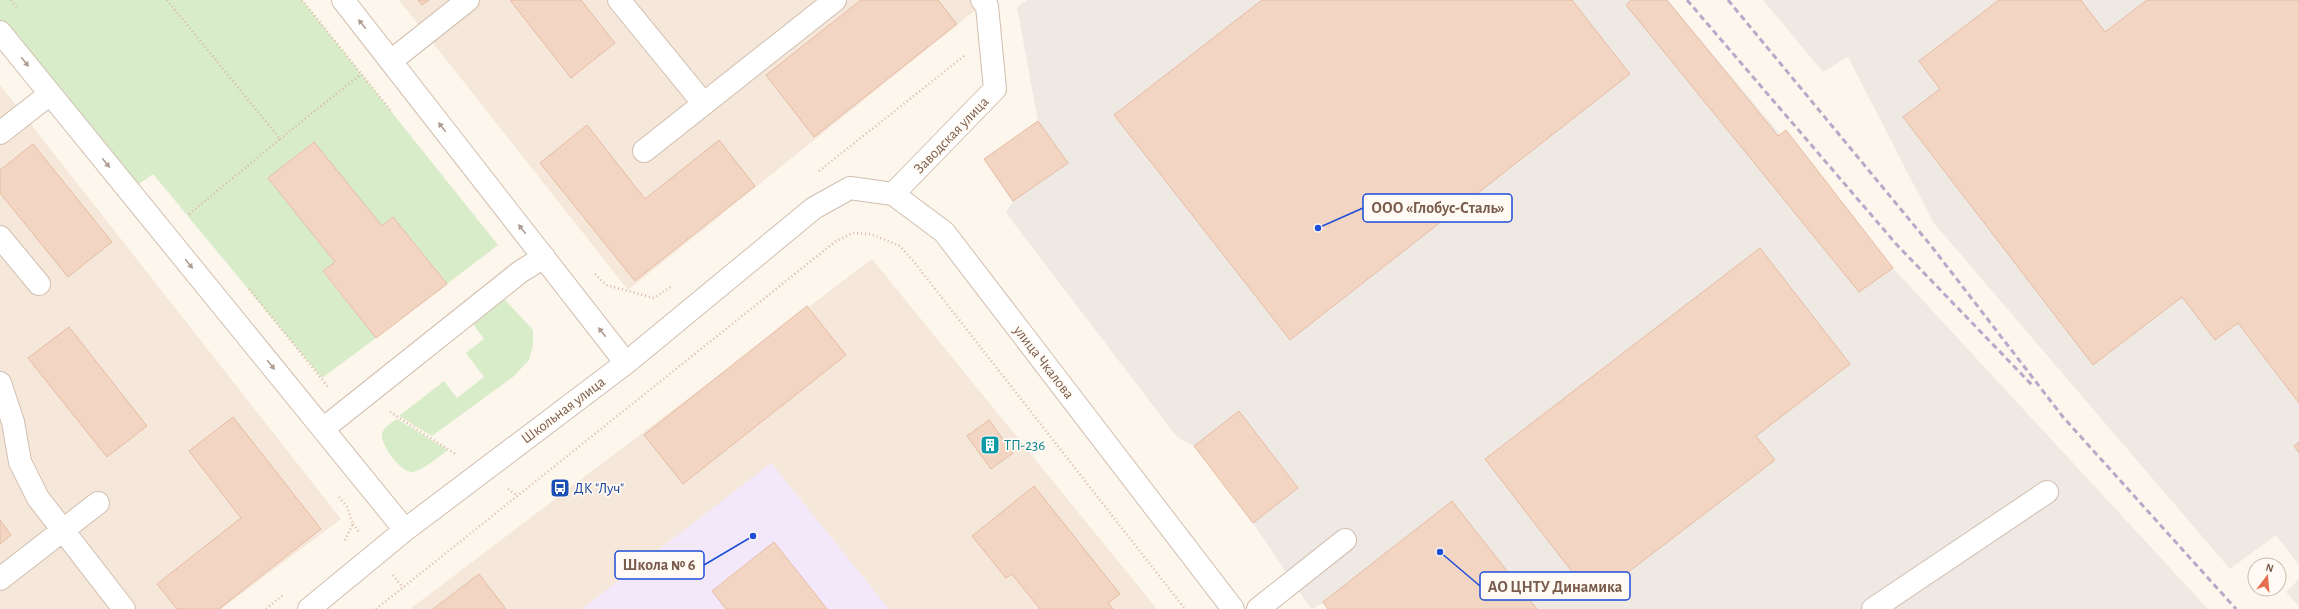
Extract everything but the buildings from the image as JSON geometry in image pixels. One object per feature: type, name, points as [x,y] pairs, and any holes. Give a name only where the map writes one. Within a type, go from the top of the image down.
[{"type":"street","points":[[343,0],[626,363]]},
{"type":"street","points":[[391,61],[468,0]]},
{"type":"street","points":[[619,0],[704,104]]},
{"type":"street","points":[[644,151],[835,0]]},
{"type":"street","name":"Заводская улица","points":[[894,194],[995,89],[987,6],[982,0]]},
{"type":"street","points":[[0,32],[405,530]]},
{"type":"street","points":[[0,133],[50,94]]},
{"type":"street","name":"улица Чкалова","points":[[814,208],[850,188],[894,194],[944,232],[1234,609]]},
{"type":"street","name":"Школьная улица","points":[[309,609],[405,530],[626,363],[814,208]]},
{"type":"street","points":[[0,237],[39,284]]},
{"type":"street","points":[[323,429],[520,272],[544,257]]},
{"type":"street","points":[[0,383],[13,422],[20,462],[38,498],[124,609]]},
{"type":"street","points":[[1873,609],[2047,492]]},
{"type":"street","points":[[0,579],[98,503]]},
{"type":"street","points":[[1258,609],[1345,540]]},
{"type":"path","points":[[167,0],[280,139]]},
{"type":"path","points":[[187,216],[361,74]]},
{"type":"path","points":[[376,609],[836,241],[853,233],[870,234],[900,246],[1185,609]]},
{"type":"path","points":[[365,396],[518,496]]},
{"type":"path","points":[[337,494],[347,507],[353,524],[340,546]]},
{"type":"path","points":[[266,609],[290,589]]},
{"type":"shaded area","points":[[399,0],[988,0],[628,290]]},
{"type":"shaded area","points":[[1027,0],[1667,0],[1893,268],[2208,609],[1328,609],[1323,603],[1311,609],[1253,523],[1298,488],[1239,411],[1194,446],[1177,437],[1006,213],[1013,201],[984,159],[1038,121],[1017,7]]},
{"type":"shaded area","points":[[1763,0],[2299,0],[2299,565],[2276,535],[2230,569],[1933,222],[1848,57],[1823,72]]},
{"type":"shaded area","points":[[0,85],[341,519],[221,609],[0,609]]},
{"type":"shaded area","points":[[872,259],[1157,609],[410,609]]},
{"type":"shaded area","points":[[771,463],[889,609],[582,609]]},
{"type":"shaded area","points":[[2299,579],[2299,607],[2287,593],[2287,591]]},
{"type":"green space","points":[[0,0],[302,0],[498,245],[447,284],[393,217],[382,226],[313,142],[268,178],[335,262],[323,272],[376,338],[322,378],[153,174],[129,191],[0,32]]},
{"type":"green space","points":[[497,291],[533,330],[533,346],[529,360],[514,376],[432,436],[399,416],[444,381],[457,398],[484,377],[466,353],[484,339],[466,314]]},
{"type":"green space","points":[[397,419],[448,450],[427,466],[413,472],[403,468],[393,458],[384,445],[382,439],[384,429]]},
{"type":"railway","points":[[1687,0],[1897,245],[2032,385]]},
{"type":"railway","points":[[1728,0],[1932,247],[2063,417],[2236,609]]},
{"type":"place","name":"ООО «Глобус-Сталь»","points":[[1318,228]]},
{"type":"place","name":"ТП-236","points":[[990,445]]},
{"type":"place","name":"ДК \"Луч\"","points":[[560,488]]},
{"type":"place","name":"Школа № 6","points":[[753,536]]},
{"type":"place","name":"АО ЦНТУ Динамика","points":[[1440,552]]}]
